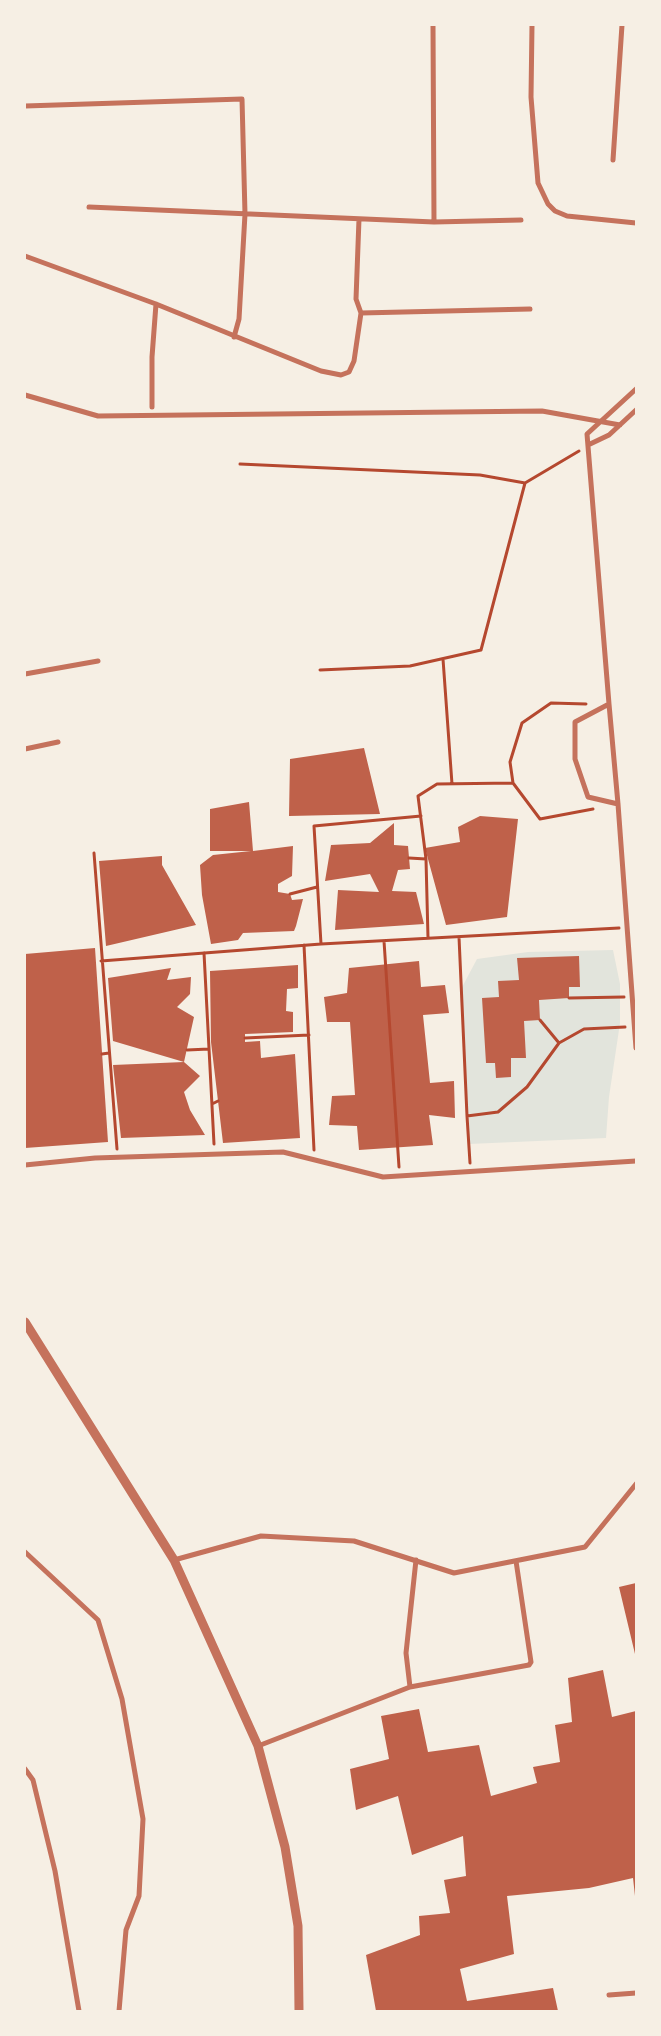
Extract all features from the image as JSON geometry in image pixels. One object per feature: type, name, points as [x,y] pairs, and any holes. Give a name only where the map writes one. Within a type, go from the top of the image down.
[{"type":"street","points":[[433,25],[434,222]]},
{"type":"street","points":[[532,25],[531,97],[538,184],[548,204],[555,211],[567,216],[636,223]]},
{"type":"street","points":[[613,160],[622,25]]},
{"type":"street","points":[[25,106],[242,99],[245,214],[239,319],[234,337]]},
{"type":"street","points":[[89,207],[434,222],[521,220]]},
{"type":"street","points":[[25,256],[156,304],[321,371],[341,375],[349,372],[354,361],[361,313],[356,299],[359,219]]},
{"type":"street","points":[[152,407],[152,357],[156,304]]},
{"type":"street","points":[[361,313],[530,309]]},
{"type":"street","points":[[636,389],[587,434],[636,1048]]},
{"type":"street","points":[[25,395],[98,416],[542,411],[620,425]]},
{"type":"street","points":[[588,445],[609,435],[636,410]]},
{"type":"street","points":[[25,674],[98,661]]},
{"type":"street","points":[[609,704],[575,722],[576,759],[588,797],[618,804]]},
{"type":"street","points":[[25,750],[58,742]]},
{"type":"street","points":[[25,1164],[118,1157],[283,1152],[383,1177],[636,1161]]},
{"type":"street","points":[[25,1322],[174,1560],[258,1746],[285,1847],[296,1916],[299,2011]]},
{"type":"street","points":[[174,1560],[261,1536],[354,1541],[454,1573],[585,1547],[636,1484]]},
{"type":"street","points":[[25,1552],[98,1620],[122,1699],[143,1819],[139,1896],[126,1930],[119,2011]]},
{"type":"street","points":[[410,1686],[406,1653],[416,1560]]},
{"type":"street","points":[[258,1746],[410,1686],[529,1665],[531,1662],[516,1561]]},
{"type":"street","points":[[25,1770],[33,1780],[55,1871],[79,2011]]},
{"type":"street","points":[[609,1995],[636,1993]]},
{"type":"path","points":[[240,464],[480,475],[525,483],[588,445]]},
{"type":"path","points":[[320,670],[410,666],[481,650],[525,483]]},
{"type":"path","points":[[443,659],[452,784]]},
{"type":"path","points":[[609,704],[551,703],[522,724],[510,762],[514,783],[540,819],[618,804]]},
{"type":"path","points":[[428,938],[426,859],[418,796],[437,784],[514,783]]},
{"type":"path","points":[[321,944],[314,826],[421,816]]},
{"type":"path","points":[[94,853],[101,961],[118,1157]]},
{"type":"path","points":[[409,858],[426,859]]},
{"type":"path","points":[[290,894],[317,887]]},
{"type":"path","points":[[101,961],[304,945],[627,928]]},
{"type":"path","points":[[459,937],[471,1171]]},
{"type":"path","points":[[384,941],[400,1176]]},
{"type":"path","points":[[304,945],[314,1160]]},
{"type":"path","points":[[204,953],[210,1034],[209,1050],[214,1154]]},
{"type":"path","points":[[570,998],[632,997]]},
{"type":"path","points":[[540,1020],[559,1042]]},
{"type":"path","points":[[467,1116],[498,1112],[526,1087],[559,1042],[584,1029],[634,1026]]},
{"type":"path","points":[[245,1038],[309,1035]]},
{"type":"path","points":[[187,1050],[209,1050]]},
{"type":"path","points":[[102,1054],[109,1053]]},
{"type":"path","points":[[212,1104],[218,1102]]},
{"type":"shaded area","points":[[613,950],[620,984],[620,1023],[609,1097],[606,1138],[469,1144],[460,991],[477,959],[528,952]]},
{"type":"building","points":[[364,748],[380,814],[289,816],[290,759]]},
{"type":"building","points":[[249,802],[253,851],[293,846],[292,876],[278,884],[278,892],[290,894],[292,900],[303,899],[296,926],[294,931],[243,933],[238,940],[211,944],[202,895],[200,865],[213,855],[251,851],[210,851],[210,809]]},
{"type":"building","points":[[480,816],[518,819],[507,917],[446,925],[425,848],[460,842],[458,827]]},
{"type":"building","points":[[394,823],[394,845],[408,846],[410,869],[398,870],[392,891],[416,892],[424,924],[335,930],[338,890],[379,892],[370,874],[325,881],[331,845],[370,843]]},
{"type":"building","points":[[162,856],[162,865],[196,925],[106,946],[99,861]]},
{"type":"building","points":[[95,948],[108,1142],[25,1148],[25,954]]},
{"type":"building","points":[[579,956],[580,987],[569,987],[569,998],[539,1000],[540,1020],[524,1021],[526,1058],[511,1058],[511,1077],[496,1078],[495,1063],[486,1063],[482,998],[499,997],[498,981],[519,980],[517,958]]},
{"type":"building","points":[[419,961],[421,987],[445,985],[449,1013],[423,1015],[430,1083],[454,1081],[455,1118],[429,1115],[433,1145],[359,1150],[357,1126],[329,1125],[332,1096],[355,1095],[350,1022],[327,1022],[324,997],[347,993],[349,968]]},
{"type":"building","points":[[298,965],[298,988],[287,989],[286,1011],[293,1012],[293,1032],[245,1034],[245,1042],[260,1041],[261,1058],[295,1054],[300,1138],[223,1143],[211,1042],[210,971]]},
{"type":"building","points":[[171,968],[167,980],[191,977],[190,994],[177,1007],[194,1017],[184,1062],[113,1041],[108,978]]},
{"type":"building","points":[[184,1062],[200,1076],[184,1092],[190,1110],[205,1135],[121,1138],[113,1065]]},
{"type":"building","points":[[636,1583],[636,1653],[635,1654],[619,1587]]},
{"type":"building","points":[[603,1670],[612,1717],[636,1711],[636,1905],[633,1878],[589,1888],[507,1896],[514,1954],[460,1969],[467,2001],[553,1988],[558,2011],[376,2011],[366,1955],[420,1935],[419,1916],[450,1913],[444,1880],[466,1876],[463,1836],[412,1855],[398,1796],[356,1810],[350,1769],[389,1759],[381,1716],[419,1709],[428,1752],[479,1745],[491,1796],[537,1783],[533,1767],[560,1762],[555,1725],[572,1722],[568,1678]]}]
